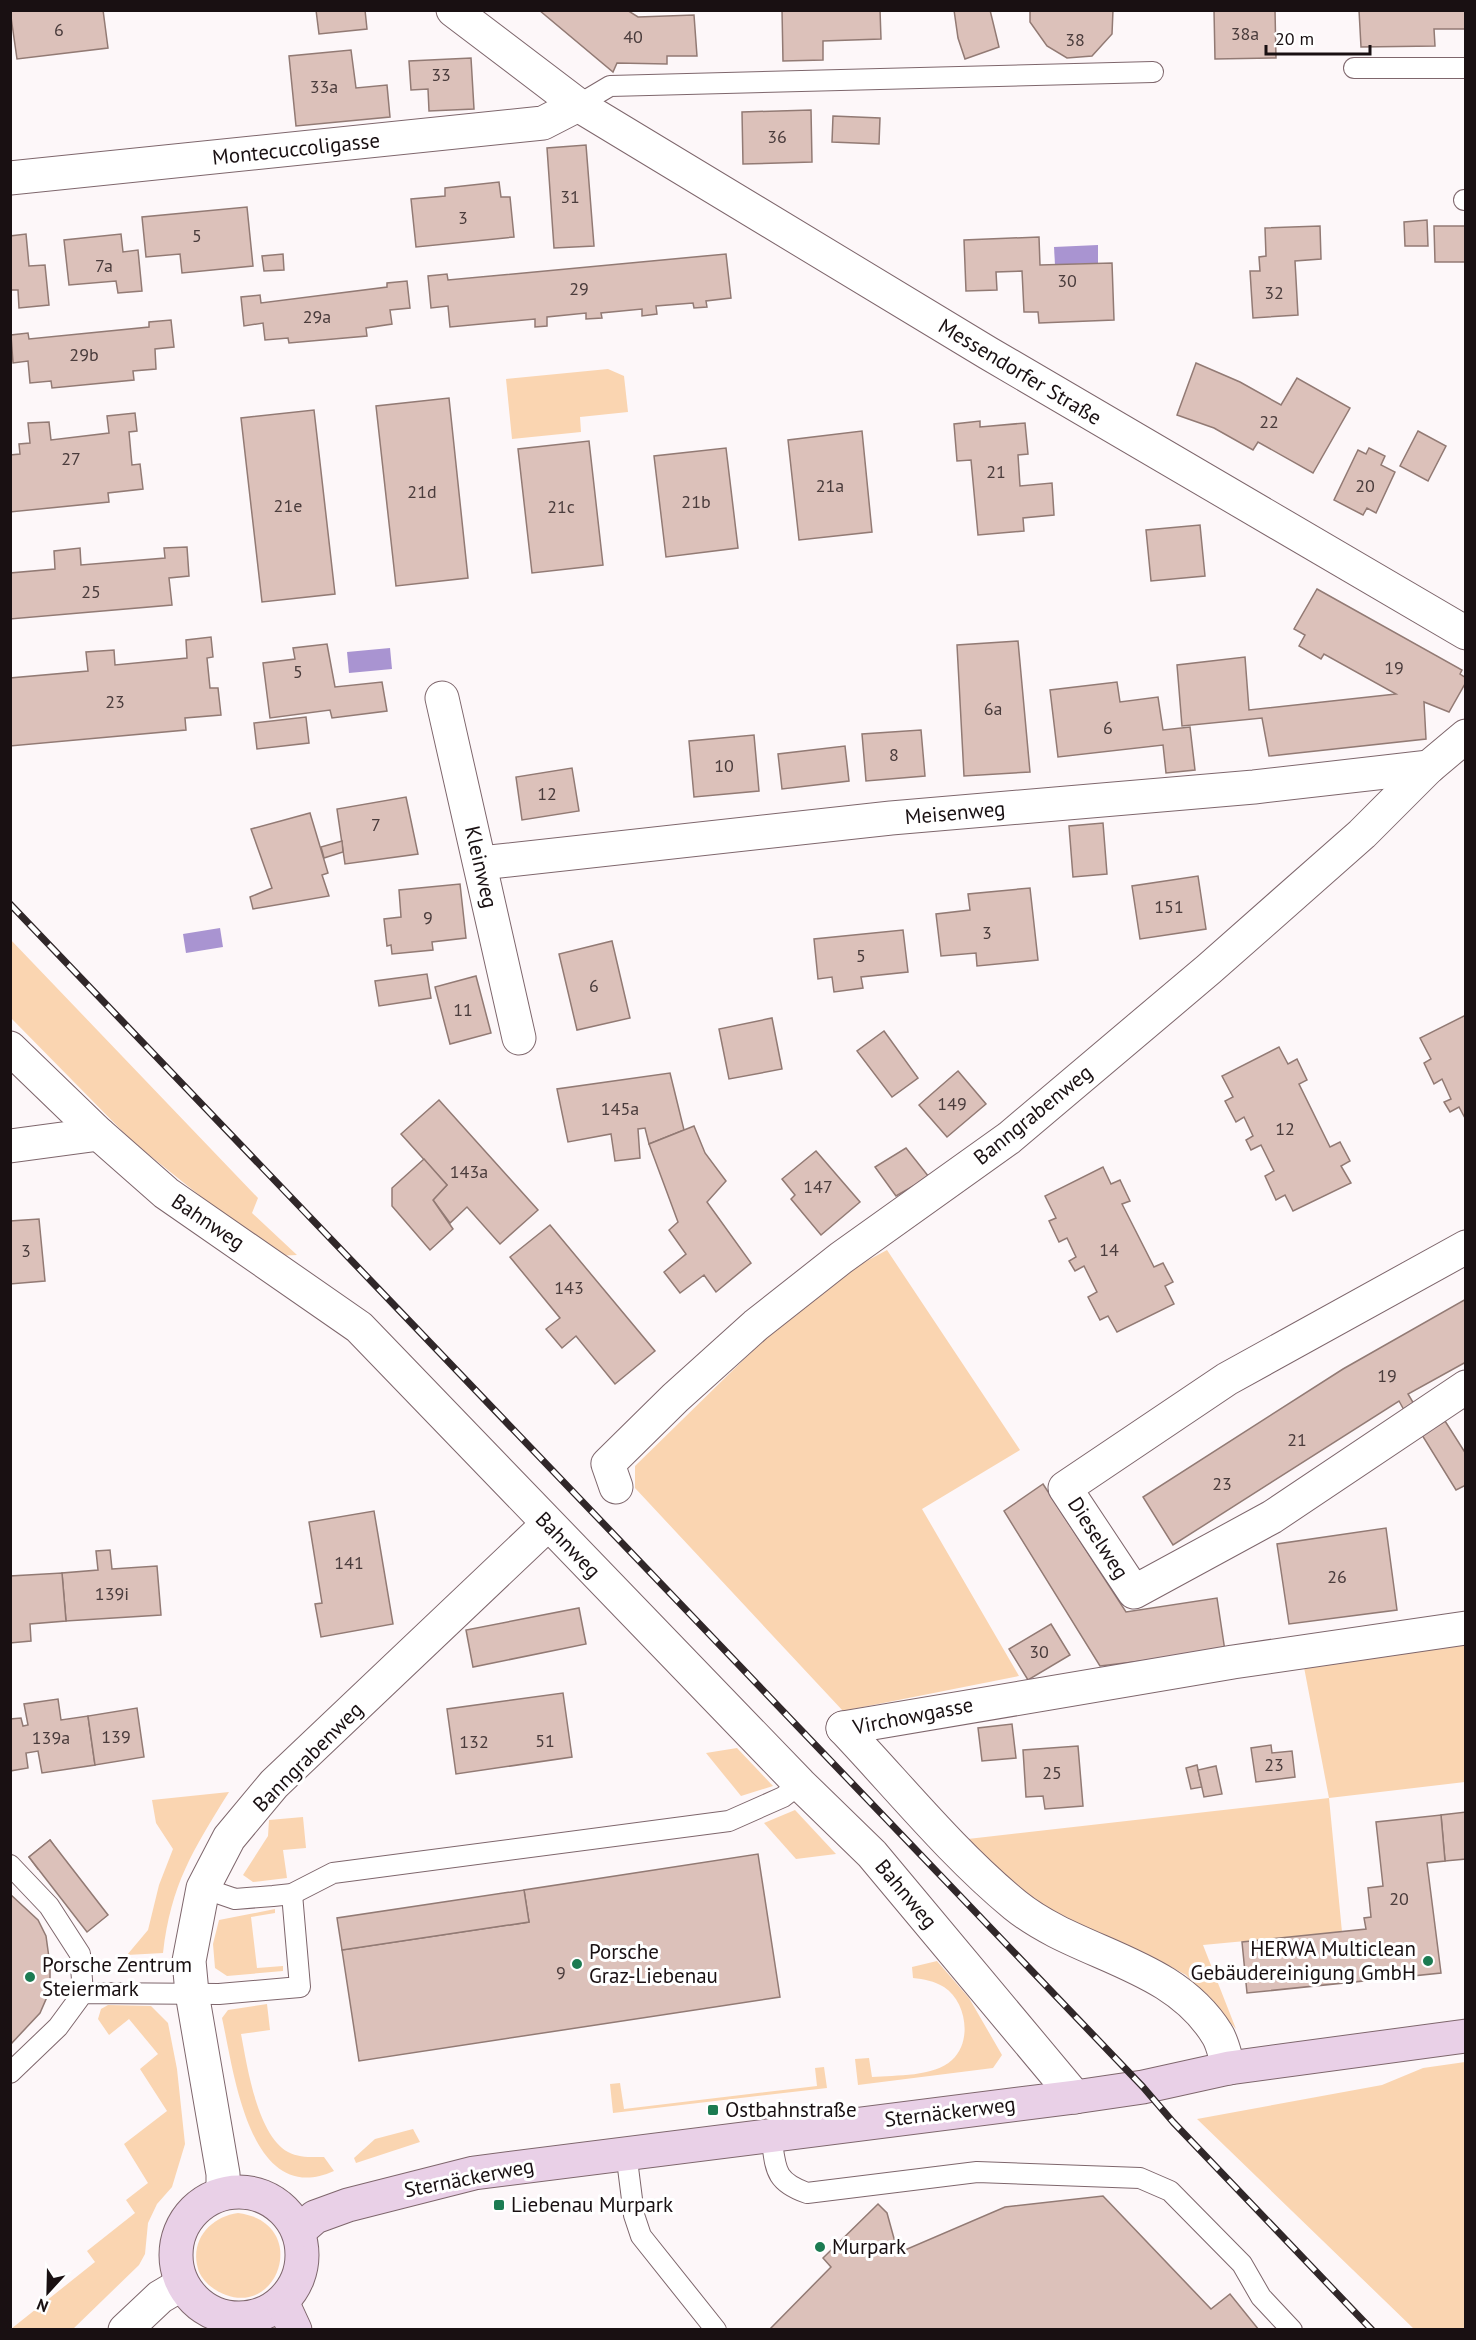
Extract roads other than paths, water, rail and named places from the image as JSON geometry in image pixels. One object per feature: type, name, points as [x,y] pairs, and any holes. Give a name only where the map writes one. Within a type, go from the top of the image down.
[{"type":"main road","name":"Sternäckerweg","points":[[299,2231],[315,2217],[348,2205],[474,2173],[1075,2097],[1143,2087],[1229,2068],[1466,2036]]},
{"type":"main road","points":[[253,2192],[281,2206],[299,2231],[303,2270],[289,2317],[227,2319],[201,2307],[182,2284],[175,2262],[177,2240],[186,2219],[202,2203],[223,2193],[253,2192]]},
{"type":"street","name":"Messendorfer Straße","points":[[453,10],[578,105],[998,359],[1466,633]]},
{"type":"street","name":"Montecuccoligasse","points":[[10,178],[543,123],[578,105]]},
{"type":"street","name":"Kleinweg","points":[[442,698],[519,1038]]},
{"type":"street","name":"Banngrabenweg","points":[[616,1487],[608,1464],[721,1356],[841,1258],[1009,1138],[1335,858],[1429,767],[1466,736]]},
{"type":"street","name":"Meisenweg","points":[[481,863],[891,818],[1254,787],[1429,767]]},
{"type":"street","name":"Bahnweg","points":[[10,1048],[99,1134],[166,1193],[359,1327],[800,1784],[872,1854],[1075,2097]]},
{"type":"street","points":[[10,1146],[99,1134]]},
{"type":"street","name":"Dieselweg","points":[[1466,1247],[1227,1378],[1065,1488],[1134,1592],[1272,1517],[1466,1387]]},
{"type":"street","name":"Banngrabenweg","points":[[223,2193],[223,2174],[192,1994],[191,1941],[203,1888],[229,1838],[274,1784],[373,1693],[548,1524]]},
{"type":"street","name":"Virchowgasse","points":[[1229,2068],[1218,2034],[1177,1991],[1151,1974],[1064,1937],[1016,1906],[986,1880],[843,1728],[1221,1664],[1466,1628]]},
{"type":"street","points":[[125,2330],[160,2298],[182,2284]]},
{"type":"lane","points":[[1354,68],[1466,68]]},
{"type":"lane","points":[[578,105],[610,86],[1153,72]]},
{"type":"lane","points":[[203,1888],[236,1899],[292,1894],[333,1873],[729,1821],[783,1797],[800,1784]]},
{"type":"lane","points":[[10,1865],[49,1906],[80,1954],[83,1993],[58,2026],[10,2073]]},
{"type":"lane","points":[[83,1993],[192,1994],[300,1987],[292,1894]]},
{"type":"lane","points":[[771,2135],[777,2173],[788,2187],[807,2193],[977,2172],[1140,2178],[1170,2192],[1242,2264],[1261,2297],[1292,2330]]},
{"type":"lane","points":[[626,2152],[634,2215],[640,2236],[716,2330]]},
{"type":"railway","points":[[10,904],[1143,2087],[1173,2122],[1372,2330]]},
{"type":"place","name":"HERWA Multiclean Gebäudereinigung GmbH","points":[[1428,1961]]},
{"type":"place","name":"Porsche Graz-Liebenau","points":[[577,1964]]},
{"type":"place","name":"Porsche Zentrum Steiermark","points":[[30,1977]]},
{"type":"place","name":"Ostbahnstraße","points":[[713,2110]]},
{"type":"place","name":"Liebenau Murpark","points":[[499,2205]]},
{"type":"place","name":"Murpark","points":[[820,2247]]}]
